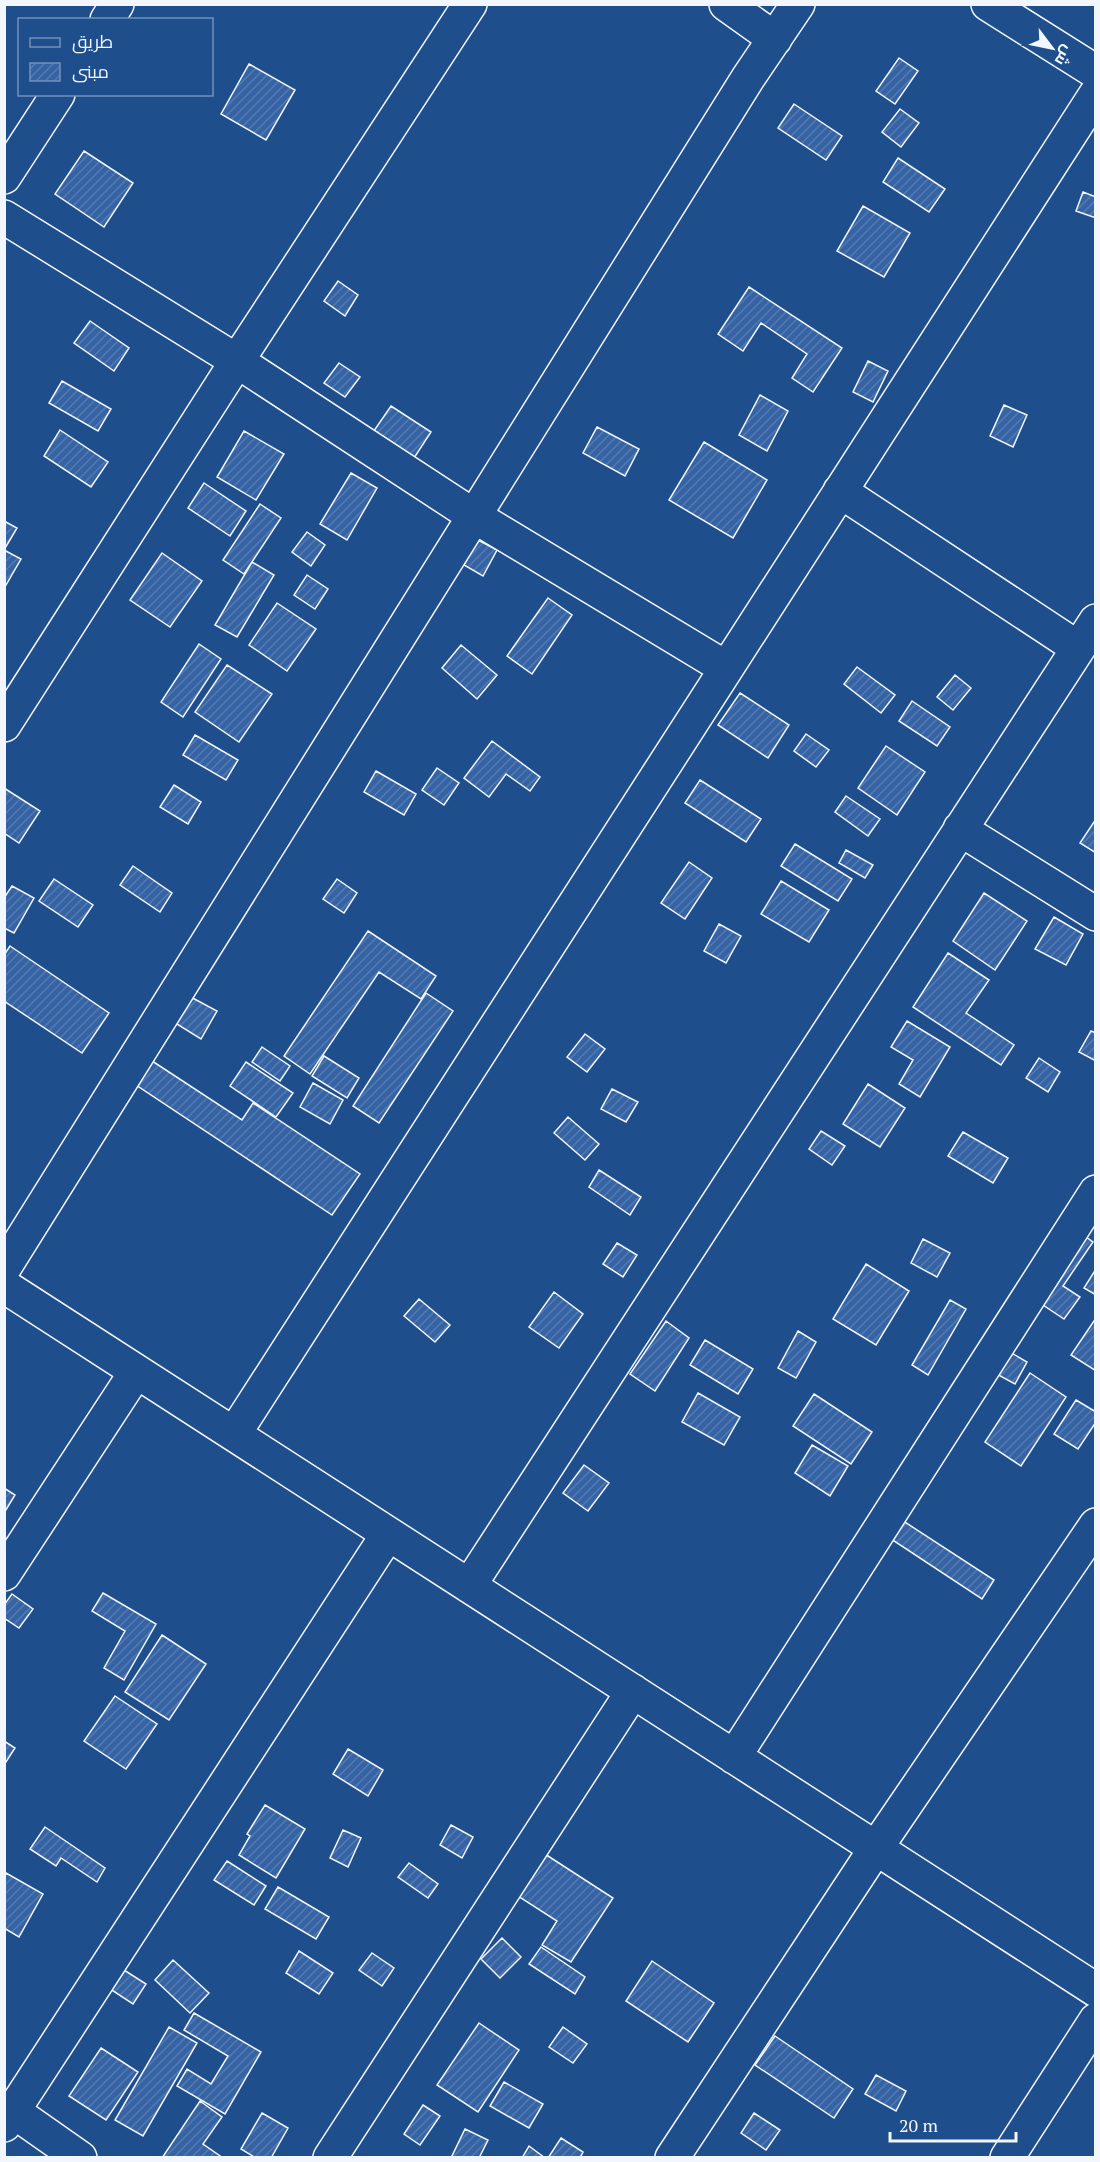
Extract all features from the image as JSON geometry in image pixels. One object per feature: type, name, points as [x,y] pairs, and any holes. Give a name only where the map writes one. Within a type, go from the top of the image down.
[{"type":"street","points":[[108,18],[117,4]]},
{"type":"street","points":[[4,725],[237,361],[470,4]]},
{"type":"street","points":[[726,4],[775,39]]},
{"type":"street","points":[[4,1268],[748,78],[798,4]]},
{"type":"street","points":[[988,4],[1095,72]]},
{"type":"street","points":[[234,1434],[1095,94]]},
{"type":"street","points":[[4,177],[57,96]]},
{"type":"street","points":[[4,217],[237,361],[474,516],[726,668]]},
{"type":"street","points":[[469,1586],[1087,634],[840,491]]},
{"type":"street","points":[[960,829],[1095,914]]},
{"type":"street","points":[[734,1757],[1095,1192]]},
{"type":"street","points":[[4,1286],[1095,1990]]},
{"type":"street","points":[[4,1574],[136,1372]]},
{"type":"street","points":[[672,2157],[876,1848],[1095,1525]]},
{"type":"street","points":[[80,2157],[9,2118],[388,1534]]},
{"type":"street","points":[[330,2157],[633,1691]]},
{"type":"street","points":[[1007,2157],[1095,2020]]},
{"type":"building","points":[[899,58],[918,71],[895,104],[876,91]]},
{"type":"building","points":[[249,64],[295,90],[266,140],[221,114]]},
{"type":"building","points":[[794,104],[842,136],[826,160],[778,128]]},
{"type":"building","points":[[900,109],[919,123],[901,147],[882,132]]},
{"type":"building","points":[[84,151],[133,183],[104,227],[55,194]]},
{"type":"building","points":[[898,158],[945,189],[929,212],[883,182]]},
{"type":"building","points":[[1083,192],[1096,197],[1096,218],[1076,211]]},
{"type":"building","points":[[863,206],[910,233],[884,277],[837,251]]},
{"type":"building","points":[[338,281],[358,295],[345,316],[324,301]]},
{"type":"building","points":[[749,287],[842,348],[813,392],[792,378],[807,354],[761,323],[743,351],[718,334]]},
{"type":"building","points":[[90,321],[129,348],[114,371],[74,343]]},
{"type":"building","points":[[868,361],[888,371],[873,402],[853,392]]},
{"type":"building","points":[[339,363],[360,377],[345,397],[324,383]]},
{"type":"building","points":[[62,381],[111,409],[98,431],[49,403]]},
{"type":"building","points":[[760,395],[788,411],[767,451],[739,435]]},
{"type":"building","points":[[1004,405],[1027,415],[1013,447],[990,436]]},
{"type":"building","points":[[391,406],[431,432],[399,481],[358,454]]},
{"type":"building","points":[[597,427],[639,449],[625,476],[583,453]]},
{"type":"building","points":[[60,430],[108,462],[91,487],[44,456]]},
{"type":"building","points":[[244,431],[284,454],[256,500],[217,477]]},
{"type":"building","points":[[704,442],[767,480],[733,538],[669,500]]},
{"type":"building","points":[[351,473],[377,488],[347,540],[320,524]]},
{"type":"building","points":[[204,483],[246,511],[230,536],[188,508]]},
{"type":"building","points":[[260,504],[281,518],[244,574],[223,560]]},
{"type":"building","points":[[4,521],[17,528],[4,550]]},
{"type":"building","points":[[307,532],[325,545],[311,566],[292,552]]},
{"type":"building","points":[[478,540],[497,550],[483,576],[464,565]]},
{"type":"building","points":[[4,550],[21,559],[6,585],[4,584]]},
{"type":"building","points":[[162,553],[202,581],[170,627],[130,600]]},
{"type":"building","points":[[252,562],[274,575],[237,637],[215,625]]},
{"type":"building","points":[[307,575],[328,589],[315,609],[294,595]]},
{"type":"building","points":[[548,598],[572,615],[532,674],[507,656]]},
{"type":"building","points":[[277,603],[316,629],[287,671],[249,645]]},
{"type":"building","points":[[199,644],[221,659],[183,717],[161,702]]},
{"type":"building","points":[[461,645],[497,675],[477,699],[442,668]]},
{"type":"building","points":[[227,665],[272,694],[239,742],[195,712]]},
{"type":"building","points":[[857,667],[895,695],[881,713],[844,684]]},
{"type":"building","points":[[955,675],[971,688],[953,710],[937,697]]},
{"type":"building","points":[[740,693],[789,725],[768,758],[718,725]]},
{"type":"building","points":[[912,701],[950,727],[937,746],[899,721]]},
{"type":"building","points":[[806,734],[829,750],[816,767],[794,751]]},
{"type":"building","points":[[195,735],[238,760],[226,780],[183,755]]},
{"type":"building","points":[[492,741],[540,777],[530,791],[506,774],[489,797],[464,778]]},
{"type":"building","points":[[886,746],[925,772],[897,815],[858,788]]},
{"type":"building","points":[[437,768],[459,783],[444,805],[422,790]]},
{"type":"building","points":[[376,771],[416,794],[404,815],[364,792]]},
{"type":"building","points":[[700,780],[761,819],[746,842],[685,803]]},
{"type":"building","points":[[174,785],[201,802],[188,824],[160,807]]},
{"type":"building","points":[[4,788],[40,811],[19,843],[4,833]]},
{"type":"building","points":[[846,796],[880,819],[868,836],[835,812]]},
{"type":"building","points":[[1096,819],[1096,853],[1080,843]]},
{"type":"building","points":[[795,844],[852,879],[838,901],[781,866]]},
{"type":"building","points":[[846,850],[873,865],[865,878],[839,863]]},
{"type":"building","points":[[689,862],[712,878],[685,919],[661,903]]},
{"type":"building","points":[[133,866],[172,893],[160,912],[120,885]]},
{"type":"building","points":[[54,879],[93,905],[78,927],[39,901]]},
{"type":"building","points":[[337,879],[357,893],[344,913],[323,899]]},
{"type":"building","points":[[781,881],[829,910],[809,942],[761,914]]},
{"type":"building","points":[[12,886],[34,898],[14,933],[4,928],[4,898]]},
{"type":"building","points":[[984,893],[1027,921],[995,970],[953,941]]},
{"type":"building","points":[[1054,917],[1083,934],[1066,965],[1035,949]]},
{"type":"building","points":[[719,924],[741,936],[726,963],[704,951]]},
{"type":"building","points":[[368,931],[436,976],[421,999],[379,972],[310,1074],[284,1056]]},
{"type":"building","points":[[10,946],[109,1013],[82,1053],[4,1001],[4,955]]},
{"type":"building","points":[[948,953],[989,980],[966,1013],[1014,1045],[1001,1065],[913,1007]]},
{"type":"building","points":[[426,993],[453,1011],[379,1123],[353,1106]]},
{"type":"building","points":[[187,995],[217,1011],[201,1039],[172,1021]]},
{"type":"building","points":[[907,1021],[950,1047],[920,1097],[899,1084],[913,1060],[891,1047]]},
{"type":"building","points":[[1091,1031],[1096,1033],[1096,1061],[1079,1052]]},
{"type":"building","points":[[585,1034],[605,1049],[587,1072],[567,1057]]},
{"type":"building","points":[[262,1047],[290,1066],[280,1081],[252,1062]]},
{"type":"building","points":[[143,1055],[242,1120],[253,1103],[360,1174],[332,1215],[127,1079]]},
{"type":"building","points":[[324,1056],[359,1078],[347,1098],[312,1076]]},
{"type":"building","points":[[1039,1058],[1060,1072],[1048,1092],[1026,1078]]},
{"type":"building","points":[[246,1062],[293,1093],[276,1117],[230,1086]]},
{"type":"building","points":[[313,1083],[343,1100],[330,1124],[300,1107]]},
{"type":"building","points":[[868,1084],[905,1108],[880,1147],[843,1124]]},
{"type":"building","points":[[612,1089],[638,1102],[626,1122],[601,1109]]},
{"type":"building","points":[[568,1117],[599,1144],[585,1160],[554,1133]]},
{"type":"building","points":[[821,1131],[845,1146],[832,1165],[809,1149]]},
{"type":"building","points":[[963,1132],[1008,1158],[993,1183],[948,1156]]},
{"type":"building","points":[[599,1170],[641,1197],[630,1215],[589,1187]]},
{"type":"building","points":[[1076,1230],[1093,1242],[1063,1286],[1080,1297],[1064,1319],[1031,1297]]},
{"type":"building","points":[[923,1239],[950,1253],[937,1277],[911,1263]]},
{"type":"building","points":[[617,1243],[637,1255],[623,1277],[603,1264]]},
{"type":"building","points":[[866,1264],[909,1291],[876,1345],[833,1319]]},
{"type":"building","points":[[1096,1269],[1096,1295],[1084,1288]]},
{"type":"building","points":[[554,1292],[583,1314],[559,1348],[529,1327]]},
{"type":"building","points":[[419,1299],[450,1325],[435,1342],[404,1316]]},
{"type":"building","points":[[950,1300],[966,1309],[928,1375],[912,1365]]},
{"type":"building","points":[[1096,1318],[1096,1371],[1071,1355]]},
{"type":"building","points":[[666,1321],[689,1338],[655,1391],[630,1374]]},
{"type":"building","points":[[798,1331],[816,1342],[796,1378],[778,1368]]},
{"type":"building","points":[[705,1340],[753,1369],[738,1394],[690,1365]]},
{"type":"building","points":[[1003,1348],[1027,1362],[1015,1384],[991,1371]]},
{"type":"building","points":[[1030,1373],[1066,1397],[1021,1466],[985,1442]]},
{"type":"building","points":[[698,1393],[740,1417],[724,1445],[682,1422]]},
{"type":"building","points":[[814,1394],[872,1432],[851,1464],[793,1426]]},
{"type":"building","points":[[1076,1400],[1096,1412],[1096,1422],[1078,1449],[1054,1434]]},
{"type":"building","points":[[812,1445],[848,1466],[830,1496],[795,1473]]},
{"type":"building","points":[[584,1465],[609,1483],[588,1511],[563,1493]]},
{"type":"building","points":[[4,1488],[15,1495],[4,1513]]},
{"type":"building","points":[[894,1515],[994,1580],[982,1599],[882,1533]]},
{"type":"building","points":[[103,1593],[156,1624],[124,1680],[104,1668],[125,1631],[92,1611]]},
{"type":"building","points":[[12,1594],[33,1609],[19,1628],[4,1618],[4,1605]]},
{"type":"building","points":[[162,1635],[206,1664],[169,1720],[125,1692]]},
{"type":"building","points":[[115,1696],[157,1724],[126,1769],[84,1741]]},
{"type":"building","points":[[4,1741],[15,1748],[4,1765]]},
{"type":"building","points":[[348,1749],[383,1770],[368,1796],[333,1774]]},
{"type":"building","points":[[265,1805],[305,1829],[276,1878],[239,1855],[250,1836],[247,1834]]},
{"type":"building","points":[[451,1825],[473,1837],[462,1858],[440,1845]]},
{"type":"building","points":[[45,1827],[105,1868],[97,1882],[61,1858],[56,1866],[30,1849]]},
{"type":"building","points":[[343,1830],[361,1838],[348,1867],[330,1858]]},
{"type":"building","points":[[531,1845],[613,1898],[571,1962],[542,1945],[557,1921],[504,1887]]},
{"type":"building","points":[[227,1861],[266,1886],[254,1905],[214,1880]]},
{"type":"building","points":[[409,1863],[438,1884],[428,1898],[398,1877]]},
{"type":"building","points":[[6,1873],[43,1894],[19,1937],[4,1928],[4,1876]]},
{"type":"building","points":[[278,1887],[329,1917],[316,1939],[265,1909]]},
{"type":"building","points":[[502,1938],[521,1957],[500,1978],[481,1959]]},
{"type":"building","points":[[541,1947],[585,1977],[575,1994],[529,1964]]},
{"type":"building","points":[[299,1951],[333,1973],[319,1994],[286,1973]]},
{"type":"building","points":[[372,1953],[394,1968],[382,1986],[359,1970]]},
{"type":"building","points":[[173,1960],[209,1993],[190,2013],[155,1980]]},
{"type":"building","points":[[652,1961],[714,2003],[688,2042],[626,2001]]},
{"type":"building","points":[[113,1963],[146,1984],[133,2004],[101,1983]]},
{"type":"building","points":[[194,2013],[261,2052],[225,2114],[177,2086],[187,2069],[211,2084],[228,2056],[184,2030]]},
{"type":"building","points":[[479,2023],[519,2050],[478,2112],[437,2085]]},
{"type":"building","points":[[169,2027],[197,2043],[143,2136],[115,2120]]},
{"type":"building","points":[[563,2027],[587,2044],[573,2063],[549,2047]]},
{"type":"building","points":[[775,2036],[853,2089],[834,2118],[755,2065]]},
{"type":"building","points":[[101,2048],[138,2072],[106,2120],[69,2096]]},
{"type":"building","points":[[876,2075],[906,2091],[896,2111],[865,2094]]},
{"type":"building","points":[[504,2082],[543,2104],[529,2128],[490,2106]]},
{"type":"building","points":[[200,2101],[222,2117],[203,2144],[223,2158],[162,2158]]},
{"type":"building","points":[[423,2105],[440,2116],[420,2145],[404,2134]]},
{"type":"building","points":[[262,2113],[288,2128],[271,2158],[256,2158],[241,2149]]},
{"type":"building","points":[[754,2113],[780,2130],[766,2150],[741,2133]]},
{"type":"building","points":[[465,2129],[488,2140],[479,2158],[452,2156]]},
{"type":"building","points":[[561,2138],[583,2152],[580,2158],[548,2158]]},
{"type":"building","points":[[529,2146],[545,2158],[522,2158]]}]
